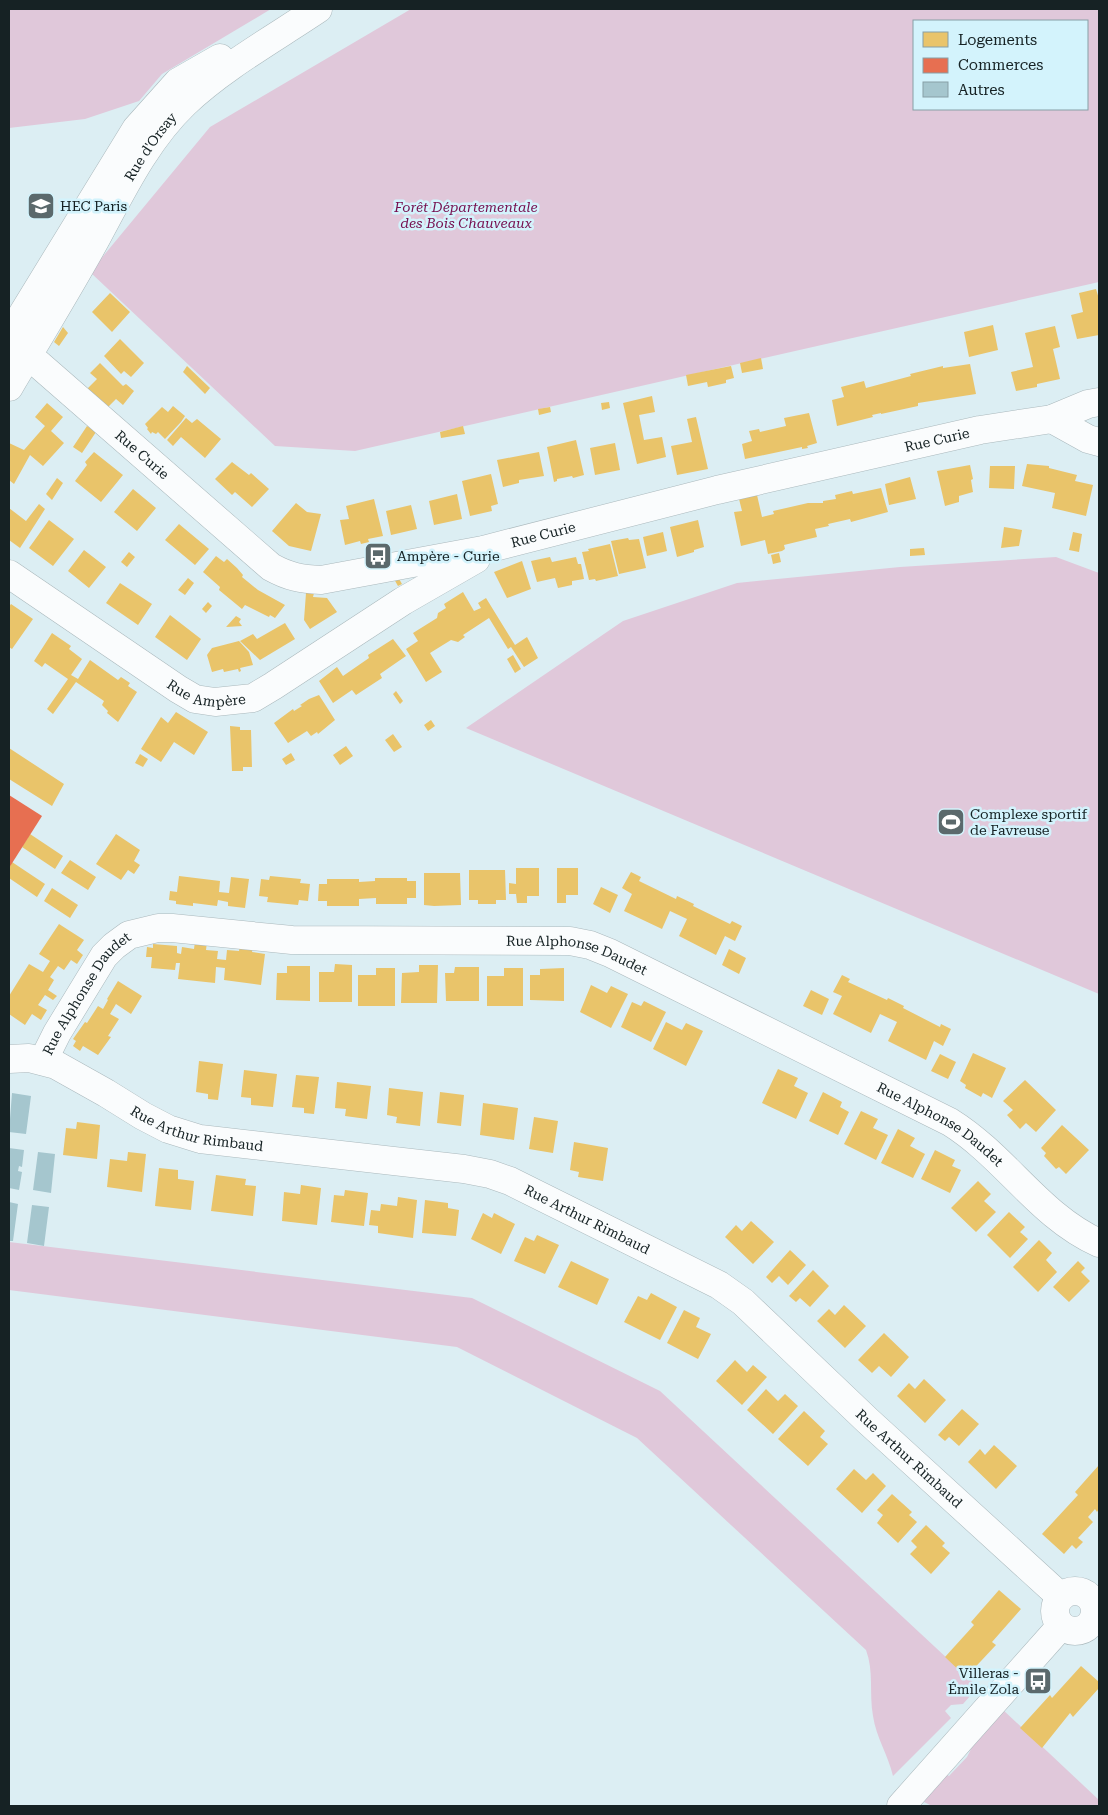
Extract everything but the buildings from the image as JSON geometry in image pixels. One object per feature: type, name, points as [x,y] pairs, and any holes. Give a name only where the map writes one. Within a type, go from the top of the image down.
[{"type":"street","name":"Rue d'Orsay","points":[[9,387],[15,350],[136,129],[178,82],[203,66],[318,9]]},
{"type":"street","name":"Rue Curie","points":[[15,350],[166,474],[271,567],[285,575],[301,579],[321,580],[483,550],[717,490],[980,430],[1052,419],[1088,404],[1099,402]]},
{"type":"street","points":[[1052,419],[1088,439],[1099,442]]},
{"type":"street","name":"Rue Ampère","points":[[9,574],[178,689],[195,699],[215,702],[253,698],[404,601],[475,560],[483,550]]},
{"type":"street","name":"Rue Alphonse Daudet","points":[[43,1061],[57,1033],[104,956],[128,935],[142,931],[172,928],[292,940],[570,941],[590,945],[610,954],[950,1122],[982,1145],[1056,1217],[1077,1232],[1099,1243]]},
{"type":"street","name":"Rue Arthur Rimbaud","points":[[9,1058],[29,1058],[56,1065],[168,1129],[200,1139],[464,1169],[490,1174],[510,1181],[719,1285],[742,1302],[868,1422],[1061,1598]]},
{"type":"street","points":[[1093,1590],[1093,1619],[1095,1628],[1073,1631],[1061,1626],[1057,1621],[1055,1609],[1061,1598],[1066,1594],[1093,1590]]},
{"type":"street","points":[[902,1806],[1061,1626]]},
{"type":"green space","name":"HEC Paris","points":[[9,9],[271,9],[162,74],[139,101],[85,119],[9,128]]},
{"type":"green space","name":"Forêt Départementale des Bois Chauveaux","points":[[411,9],[1099,9],[1099,282],[355,451],[275,446],[90,272],[210,127]]},
{"type":"green space","name":"Complexe sportif de Favreuse","points":[[1056,557],[1099,573],[1099,994],[466,728],[623,621],[737,583],[900,567]]},
{"type":"green space","points":[[9,1242],[472,1298],[660,1391],[978,1687],[963,1704],[951,1705],[945,1711],[951,1718],[893,1776],[875,1724],[872,1707],[871,1674],[866,1650],[637,1438],[457,1347],[9,1290]]},
{"type":"green space","points":[[1001,1708],[1099,1800],[1099,1806],[932,1806],[924,1802],[944,1773],[949,1776],[967,1757],[980,1731]]},
{"type":"place","name":"HEC Paris","points":[[41,206]]},
{"type":"place","name":"Ampère - Curie","points":[[378,556]]},
{"type":"place","name":"Complexe sportif de Favreuse","points":[[951,822]]},
{"type":"place","name":"Villeras - Émile Zola","points":[[1038,1681]]}]
